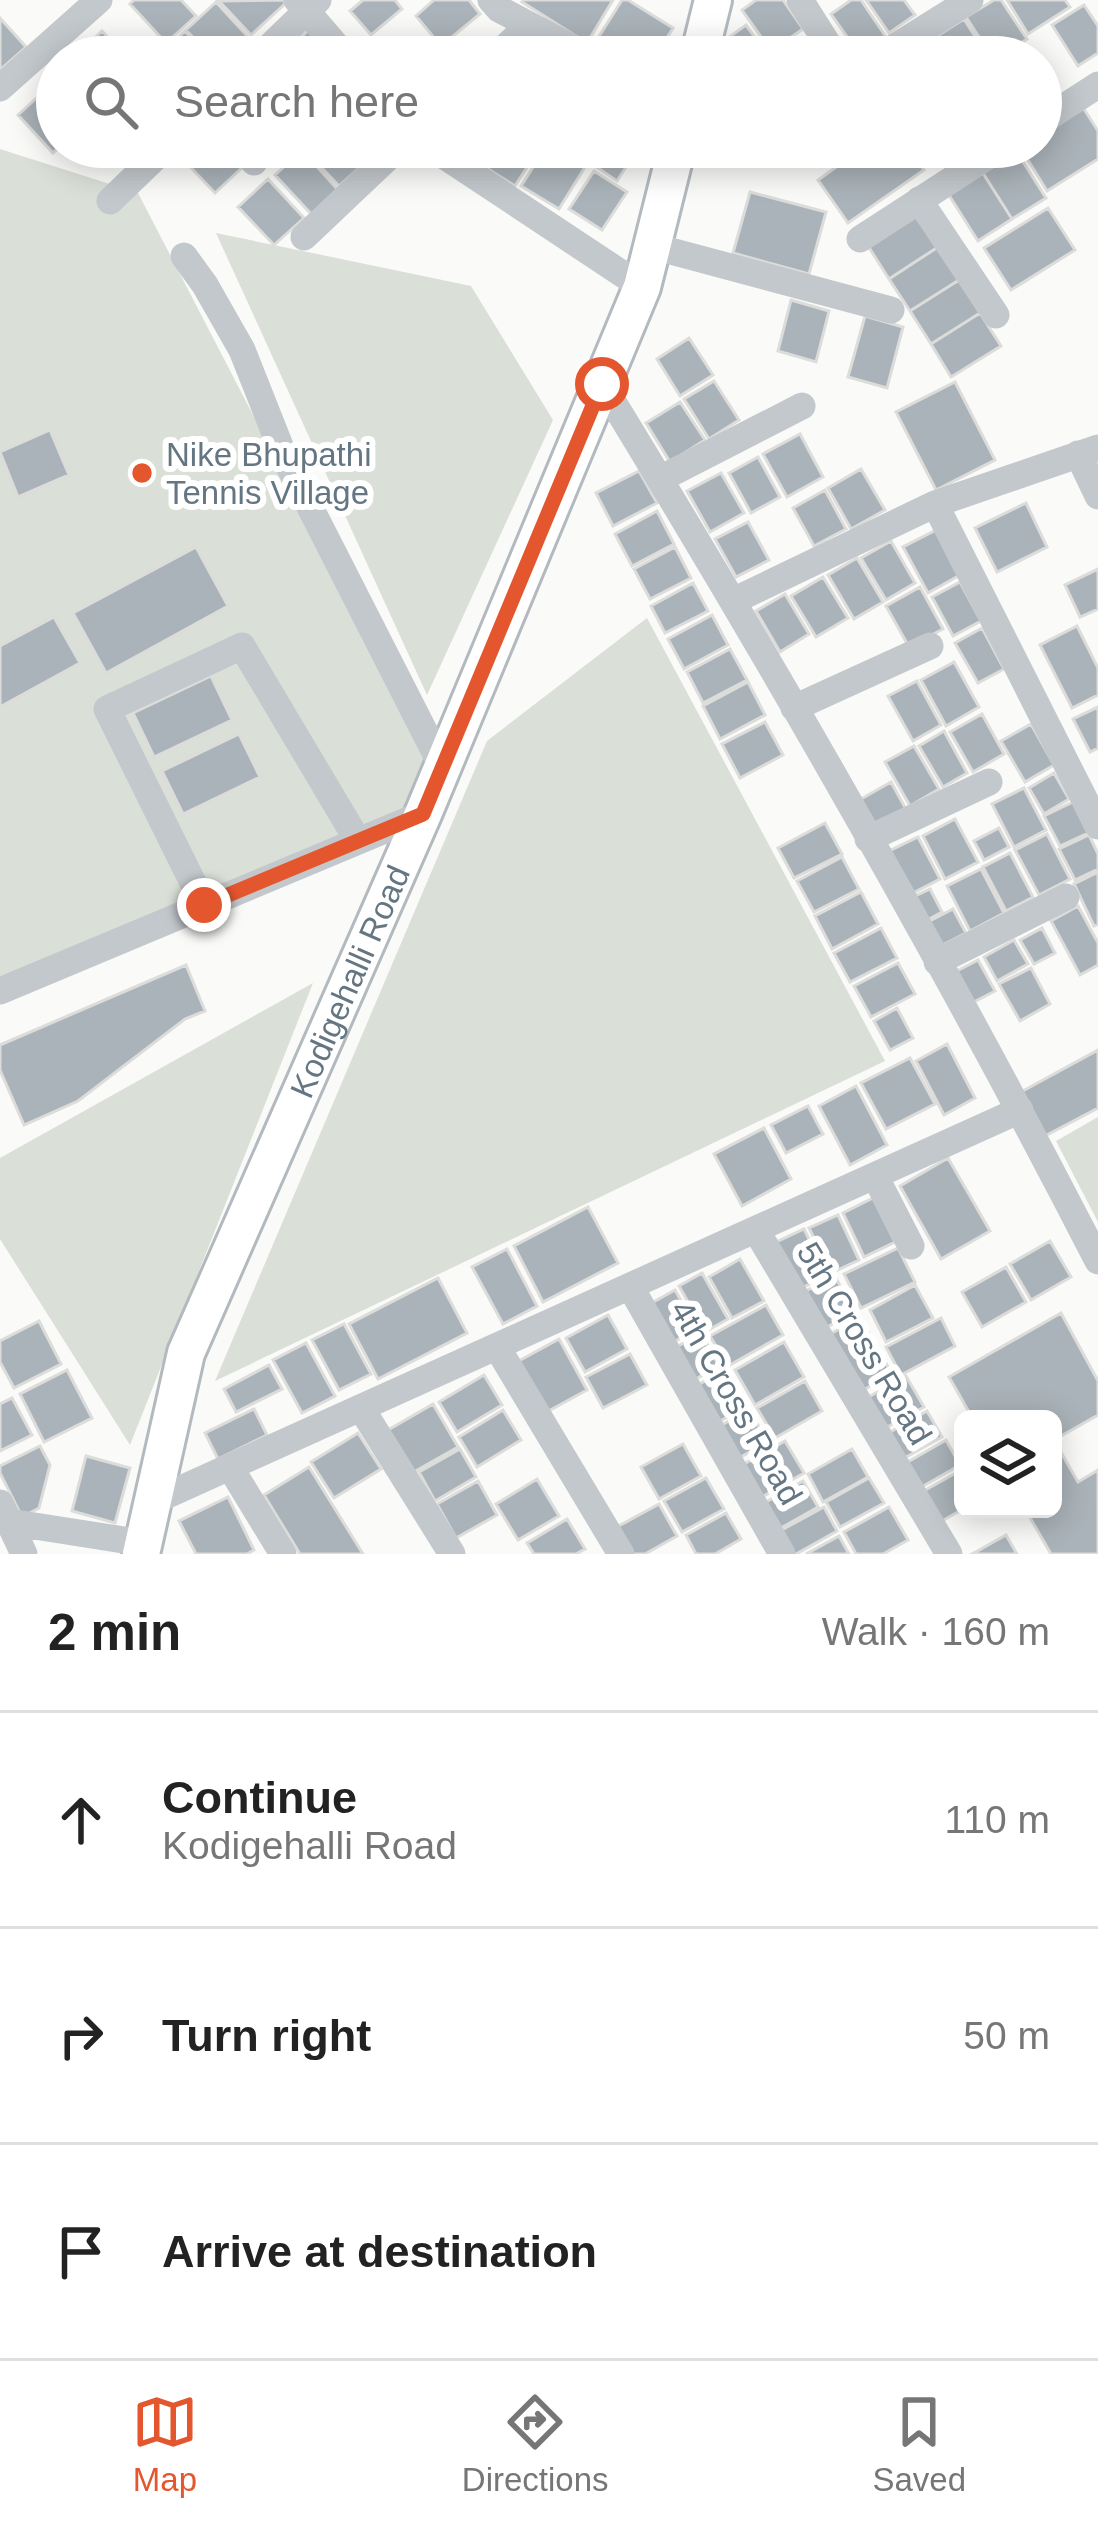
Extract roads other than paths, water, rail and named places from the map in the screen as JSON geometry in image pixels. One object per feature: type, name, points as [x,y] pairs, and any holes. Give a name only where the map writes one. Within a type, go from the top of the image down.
[{"type":"main road","points":[[704,36],[713,0]]},
{"type":"main road","name":"Kodigehalli Road","points":[[142,1549],[186,1354],[423,814],[642,287],[671,168]]},
{"type":"street","points":[[491,0],[550,36]]},
{"type":"street","points":[[800,0],[823,36]]},
{"type":"street","points":[[913,36],[970,0]]},
{"type":"street","points":[[53,36],[85,4]]},
{"type":"street","points":[[278,36],[307,4],[331,36]]},
{"type":"street","points":[[517,36],[529,25]]},
{"type":"street","points":[[0,88],[36,52]]},
{"type":"street","points":[[1062,111],[1095,94]]},
{"type":"street","points":[[110,201],[144,168]]},
{"type":"street","points":[[304,237],[377,168]]},
{"type":"street","points":[[462,168],[642,287]]},
{"type":"street","points":[[860,239],[969,168]]},
{"type":"street","points":[[919,200],[996,315]]},
{"type":"street","points":[[652,246],[891,310]]},
{"type":"street","points":[[184,256],[242,350],[284,456],[442,768]]},
{"type":"street","points":[[602,384],[734,601],[1020,1110],[1098,1261]]},
{"type":"street","points":[[660,479],[802,406]]},
{"type":"street","points":[[734,601],[935,504],[1088,451],[1098,496]]},
{"type":"street","points":[[935,504],[1098,826]]},
{"type":"street","points":[[204,905],[107,709],[242,646],[358,841]]},
{"type":"street","points":[[794,708],[930,646]]},
{"type":"street","points":[[868,839],[988,782]]},
{"type":"street","points":[[0,991],[423,814]]},
{"type":"street","points":[[937,962],[1066,897]]},
{"type":"street","points":[[152,1502],[1020,1110]]},
{"type":"street","points":[[875,1176],[911,1246]]},
{"type":"street","name":"5th Cross Road","points":[[756,1230],[949,1554]]},
{"type":"street","name":"4th Cross Road","points":[[630,1286],[782,1554]]},
{"type":"street","points":[[497,1347],[621,1554]]},
{"type":"street","points":[[361,1408],[452,1554]]},
{"type":"street","points":[[230,1467],[284,1554]]},
{"type":"street","points":[[4,1513],[142,1549]]},
{"type":"street","points":[[4,1513],[24,1554]]},
{"type":"place","name":"Nike Bhupathi Tennis Village","points":[[142,473]]}]
